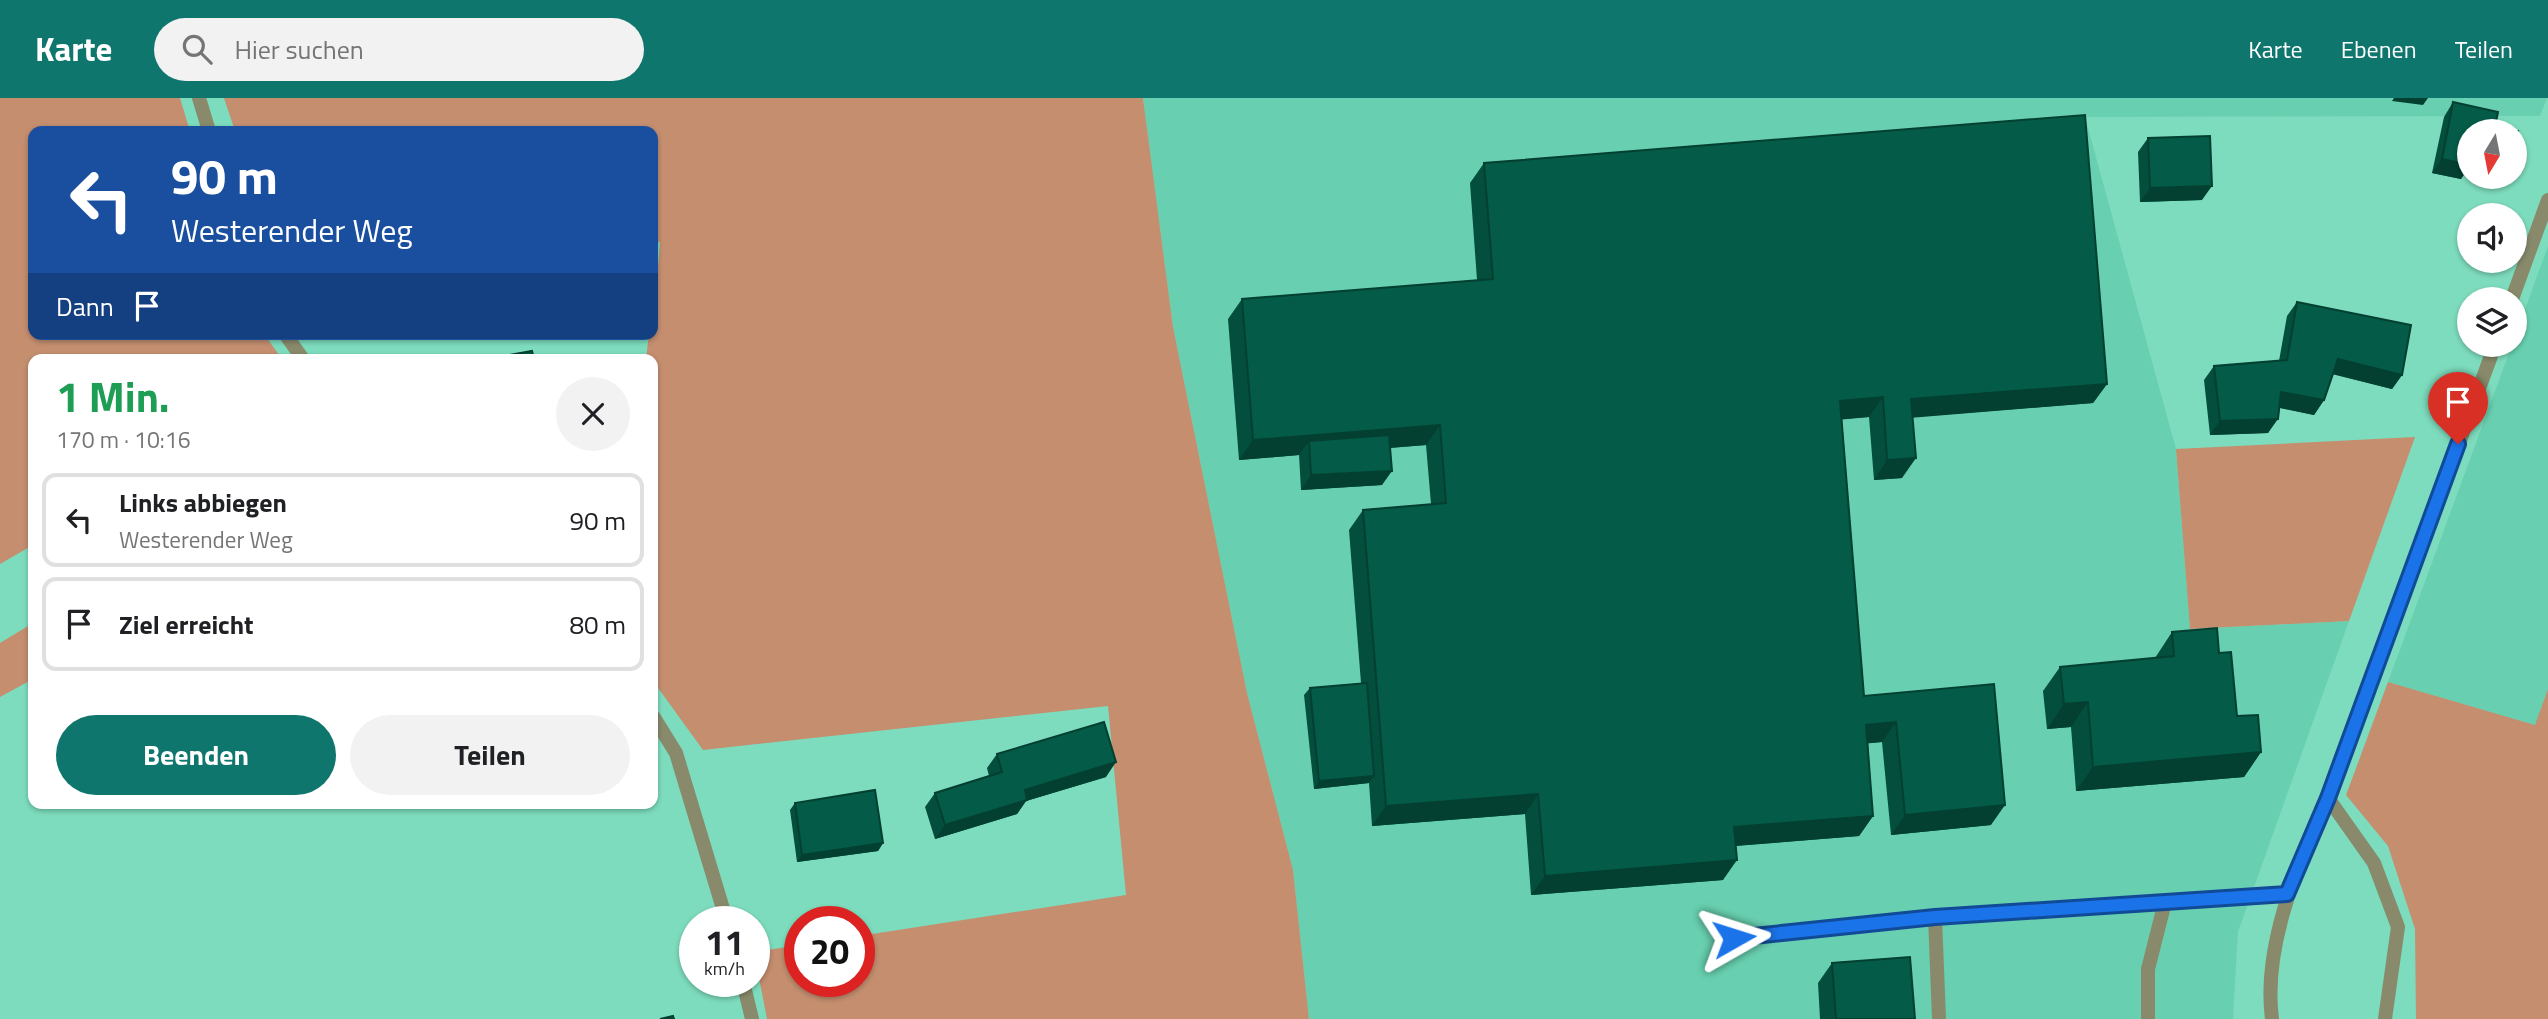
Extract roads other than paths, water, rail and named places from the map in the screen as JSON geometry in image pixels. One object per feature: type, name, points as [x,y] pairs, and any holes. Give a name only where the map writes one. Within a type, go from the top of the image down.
[{"type":"street","points":[[199,98],[207,126]]},
{"type":"street","points":[[2516,287],[2548,200]]},
{"type":"street","points":[[2272,1019],[2269,995],[2287,894],[2328,798],[2491,357]]},
{"type":"street","points":[[658,724],[676,753],[722,906]]},
{"type":"street","points":[[2328,798],[2374,863],[2398,927],[2385,1019]]},
{"type":"street","points":[[1734,938],[1935,917],[2287,894]]},
{"type":"street","points":[[2148,1019],[2148,968],[2165,902]]},
{"type":"street","points":[[1935,917],[1939,1019]]},
{"type":"street","points":[[747,997],[752,1019]]}]
